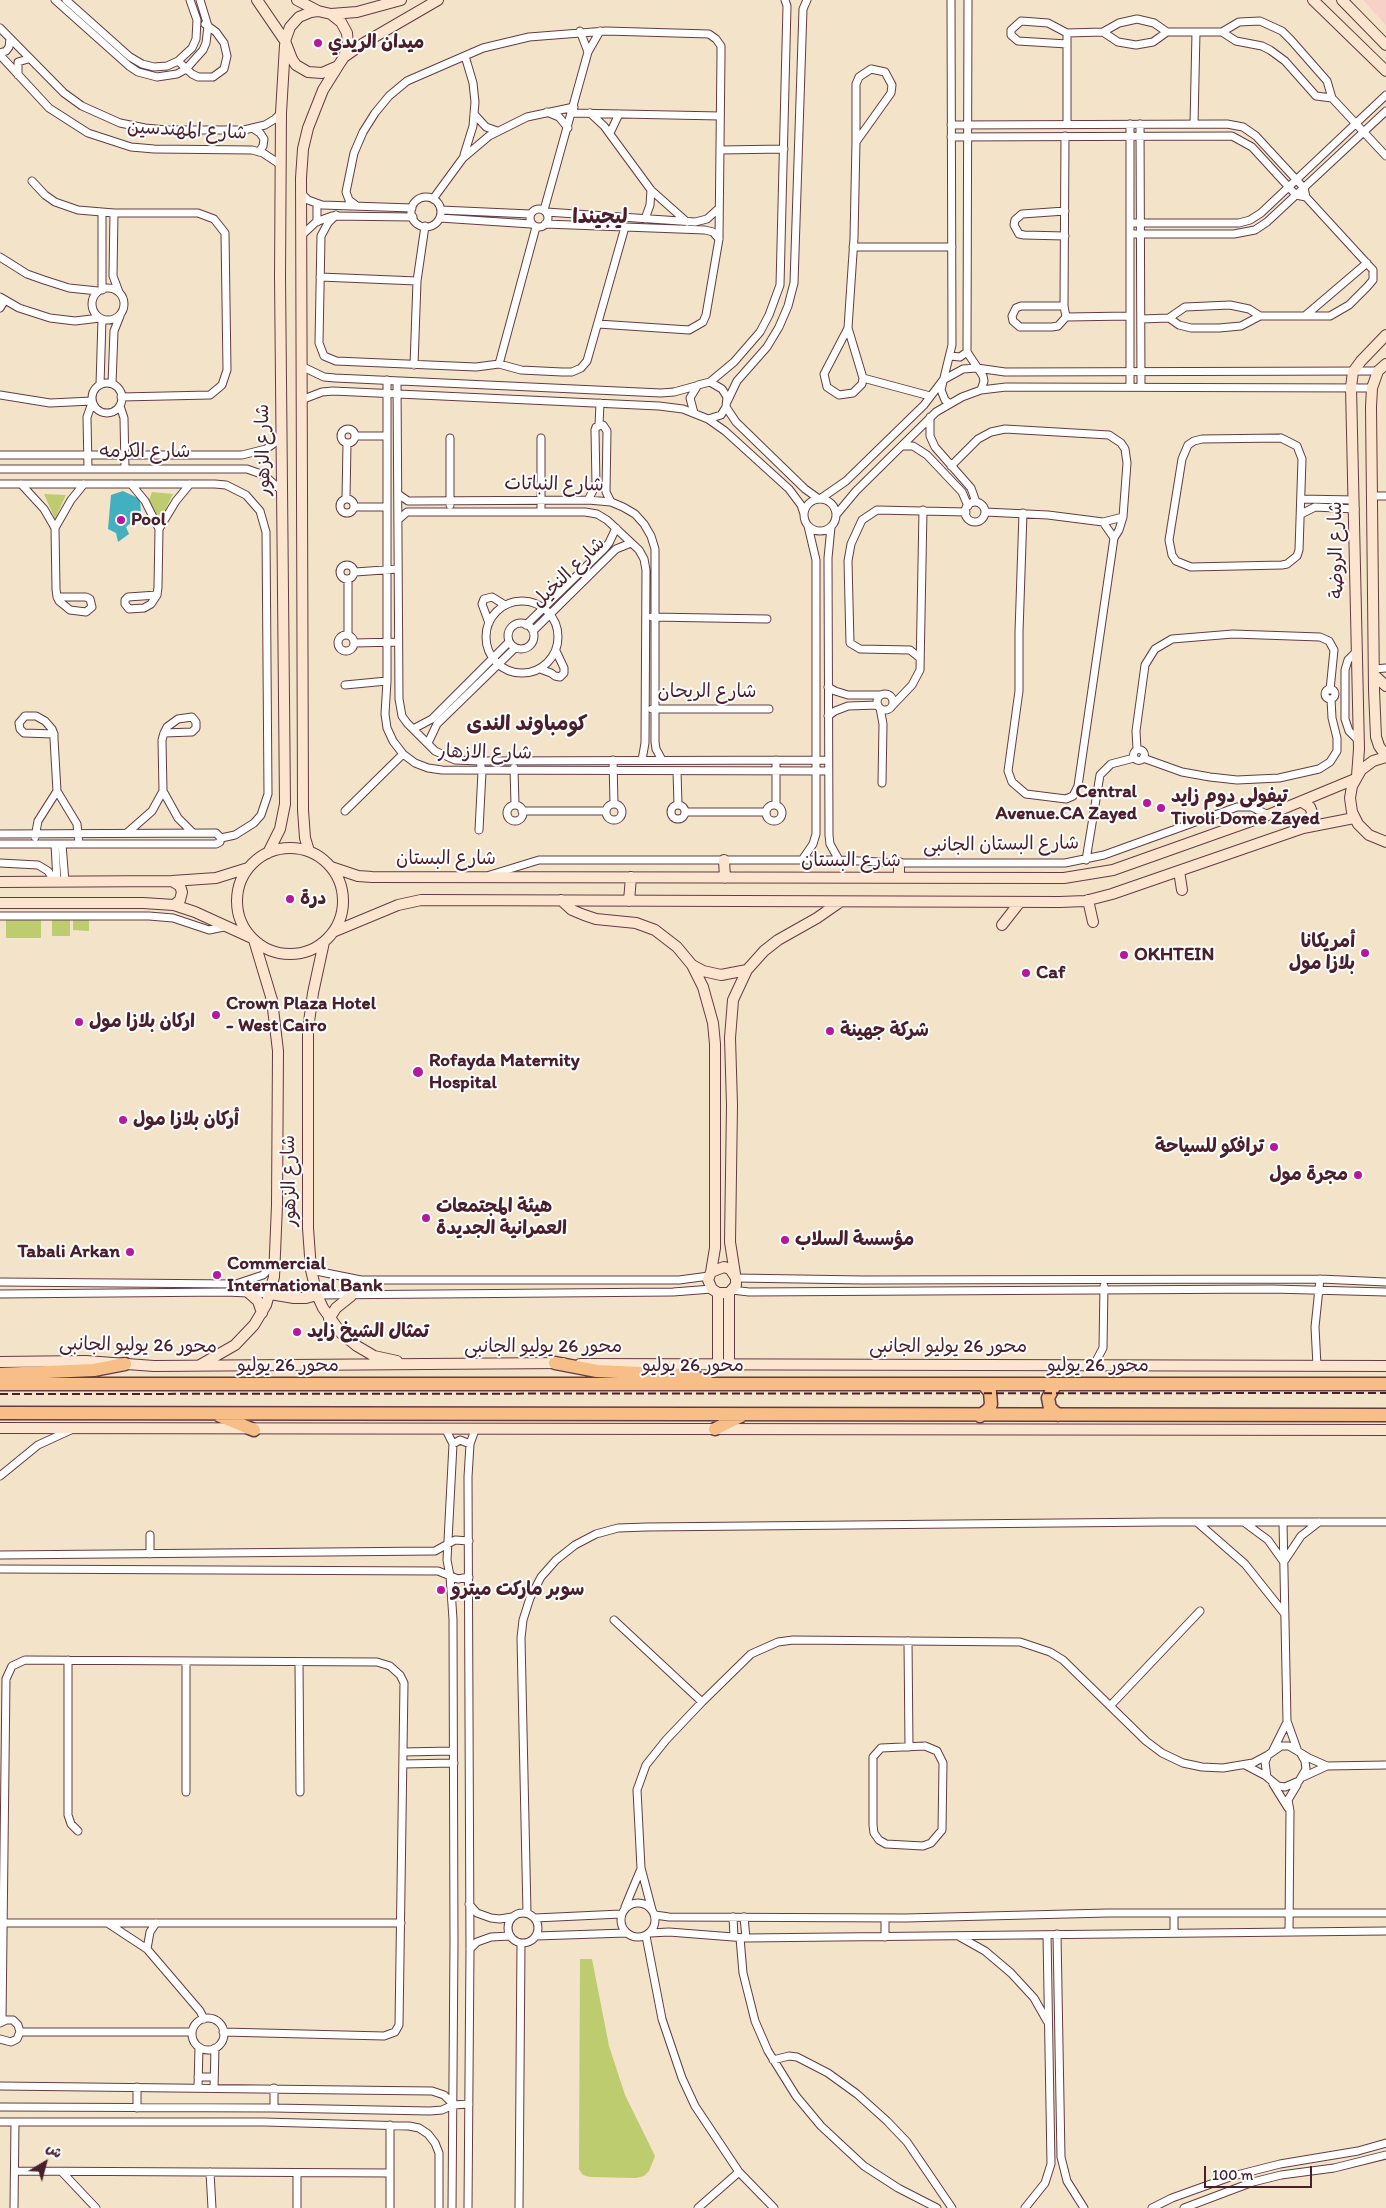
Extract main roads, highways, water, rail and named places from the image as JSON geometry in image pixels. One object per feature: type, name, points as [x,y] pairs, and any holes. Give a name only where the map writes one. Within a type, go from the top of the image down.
[{"type":"highway","points":[[0,1374],[94,1370],[125,1364]]},
{"type":"highway","points":[[555,1364],[608,1372],[684,1375],[718,1384]]},
{"type":"highway","name":"محور 26 يوليو","points":[[0,1384],[1386,1384]]},
{"type":"highway","points":[[980,1416],[989,1409],[992,1398],[990,1392],[983,1384]]},
{"type":"highway","points":[[1055,1385],[1049,1393],[1048,1403],[1058,1415]]},
{"type":"highway","points":[[0,1413],[980,1416],[1386,1415]]},
{"type":"highway","points":[[213,1413],[254,1430]]},
{"type":"highway","points":[[714,1429],[745,1414]]},
{"type":"main road","points":[[257,0],[285,43],[296,65],[308,72],[322,73],[341,62],[364,43],[438,0]]},
{"type":"main road","points":[[297,0],[318,11],[330,14],[357,12],[401,0]]},
{"type":"main road","points":[[1313,0],[1386,71]]},
{"type":"main road","points":[[1342,0],[1386,45]]},
{"type":"main road","points":[[285,43],[294,22],[304,14],[318,11]]},
{"type":"main road","points":[[330,14],[341,22],[347,33],[348,46],[341,62]]},
{"type":"main road","name":"شارع الزهور","points":[[268,852],[280,829],[284,804],[280,113],[285,43]]},
{"type":"main road","name":"شارع الزهور","points":[[309,851],[305,838],[303,810],[300,366],[301,193],[303,149],[308,128],[323,90],[341,62]]},
{"type":"main road","points":[[280,276],[290,271],[301,274]]},
{"type":"main road","name":"شارع الروضة","points":[[1354,818],[1350,798],[1356,778],[1358,740],[1351,387],[1353,372],[1386,335]]},
{"type":"main road","name":"شارع الروضة","points":[[1382,367],[1372,388],[1372,496],[1376,737],[1379,746],[1386,756]]},
{"type":"main road","points":[[282,612],[292,616],[302,611]]},
{"type":"main road","points":[[1374,672],[1386,686]]},
{"type":"main road","points":[[1358,740],[1370,741],[1376,737]]},
{"type":"main road","name":"شارع البستان","points":[[331,868],[358,876],[372,877],[1052,879],[1113,870],[1268,815],[1356,778],[1367,765],[1386,756]]},
{"type":"main road","points":[[1302,802],[1310,807],[1312,812],[1303,828]]},
{"type":"main road","points":[[334,932],[398,905],[421,900],[1068,902],[1088,900],[1303,828],[1354,818],[1369,835],[1385,842]]},
{"type":"main road","points":[[0,903],[134,902],[174,905],[196,912],[224,927],[253,939],[271,951],[285,954],[306,952],[324,942],[334,932],[340,920],[343,906],[343,892],[338,879],[321,858],[309,851],[295,848],[282,849],[268,852],[248,868],[242,878],[237,902],[243,925],[253,939]]},
{"type":"main road","points":[[724,860],[725,878]]},
{"type":"main road","points":[[899,863],[899,878]]},
{"type":"main road","points":[[0,882],[172,881],[216,878],[248,868]]},
{"type":"main road","points":[[1179,871],[1182,890]]},
{"type":"main road","points":[[629,901],[631,877]]},
{"type":"main road","points":[[172,881],[180,886],[182,892],[180,900],[174,905]]},
{"type":"main road","points":[[560,900],[572,910],[596,919],[636,923],[655,930],[677,946],[692,965],[710,1005],[713,1023],[715,1105],[715,1248],[709,1285],[715,1291],[730,1292]]},
{"type":"main road","points":[[1088,900],[1093,922]]},
{"type":"main road","points":[[729,1364],[730,1292],[736,1285],[731,1247],[731,1014],[738,986],[747,970],[778,940],[817,918],[840,902]]},
{"type":"main road","points":[[1002,926],[1020,902]]},
{"type":"main road","name":"شارع الزهور","points":[[198,1366],[235,1345],[254,1325],[262,1313],[270,1294],[275,1262],[278,1136],[276,1026],[272,1000],[253,939]]},
{"type":"main road","name":"شارع الزهور","points":[[324,942],[314,988],[308,1029],[308,1209],[311,1270],[317,1295],[329,1318],[341,1333],[357,1346],[374,1356],[412,1365]]},
{"type":"main road","points":[[692,965],[703,971],[721,975],[747,970]]},
{"type":"main road","points":[[715,1105],[732,1105]]},
{"type":"main road","points":[[715,1162],[732,1162]]},
{"type":"main road","points":[[715,1248],[731,1247]]},
{"type":"main road","points":[[710,1274],[724,1268],[736,1276]]},
{"type":"main road","points":[[715,1291],[718,1364]]},
{"type":"main road","points":[[249,1294],[258,1301],[262,1313]]},
{"type":"main road","points":[[270,1294],[294,1298],[306,1298],[317,1295]]},
{"type":"main road","points":[[329,1318],[336,1308],[351,1296]]},
{"type":"main road","name":"محور 26 يوليو الجانبى","points":[[0,1362],[86,1361],[198,1366],[729,1364],[1386,1366]]},
{"type":"main road","points":[[0,1428],[254,1430],[1381,1430]]},
{"type":"water","name":"Pool","points":[[123,491],[140,499],[141,514],[126,527],[129,534],[118,542],[116,533],[108,529],[111,495]]},
{"type":"railway","points":[[0,1394],[1386,1393]]},
{"type":"place","name":"ميدان الريدي","points":[[318,43]]},
{"type":"place","name":"Pool","points":[[121,520]]},
{"type":"place","name":"Central Avenue.CA Zayed","points":[[1147,803]]},
{"type":"place","name":"تيفولى دوم زايد Tivoli Dome Zayed","points":[[1161,808]]},
{"type":"place","name":"درة","points":[[290,899]]},
{"type":"place","name":"أمريكانا بلازا مول","points":[[1365,953]]},
{"type":"place","name":"OKHTEIN","points":[[1124,955]]},
{"type":"place","name":"Caf","points":[[1026,973]]},
{"type":"place","name":"Crown Plaza Hotel - West Cairo","points":[[216,1015]]},
{"type":"place","name":"اركان بلازا مول","points":[[79,1022]]},
{"type":"place","name":"شركة جهينة","points":[[830,1031]]},
{"type":"place","name":"Rofayda Maternity Hospital","points":[[418,1072]]},
{"type":"place","name":"أركان بلازا مول","points":[[123,1120]]},
{"type":"place","name":"ترافكو للسياحة","points":[[1274,1147]]},
{"type":"place","name":"مجرة مول","points":[[1358,1175]]},
{"type":"place","name":"هيئة المجتمعات العمرانية الجديدة","points":[[426,1218]]},
{"type":"place","name":"مؤسسة السلاب","points":[[785,1240]]},
{"type":"place","name":"Tabali Arkan","points":[[130,1252]]},
{"type":"place","name":"Commercial International Bank","points":[[217,1275]]},
{"type":"place","name":"تمثال الشيخ زايد","points":[[297,1332]]},
{"type":"place","name":"سوبر ماركت ميترو","points":[[441,1590]]},
{"type":"district","name":"ليجيندا","points":[[600,218]]},
{"type":"district","name":"كومباوند الندى","points":[[527,725]]}]
